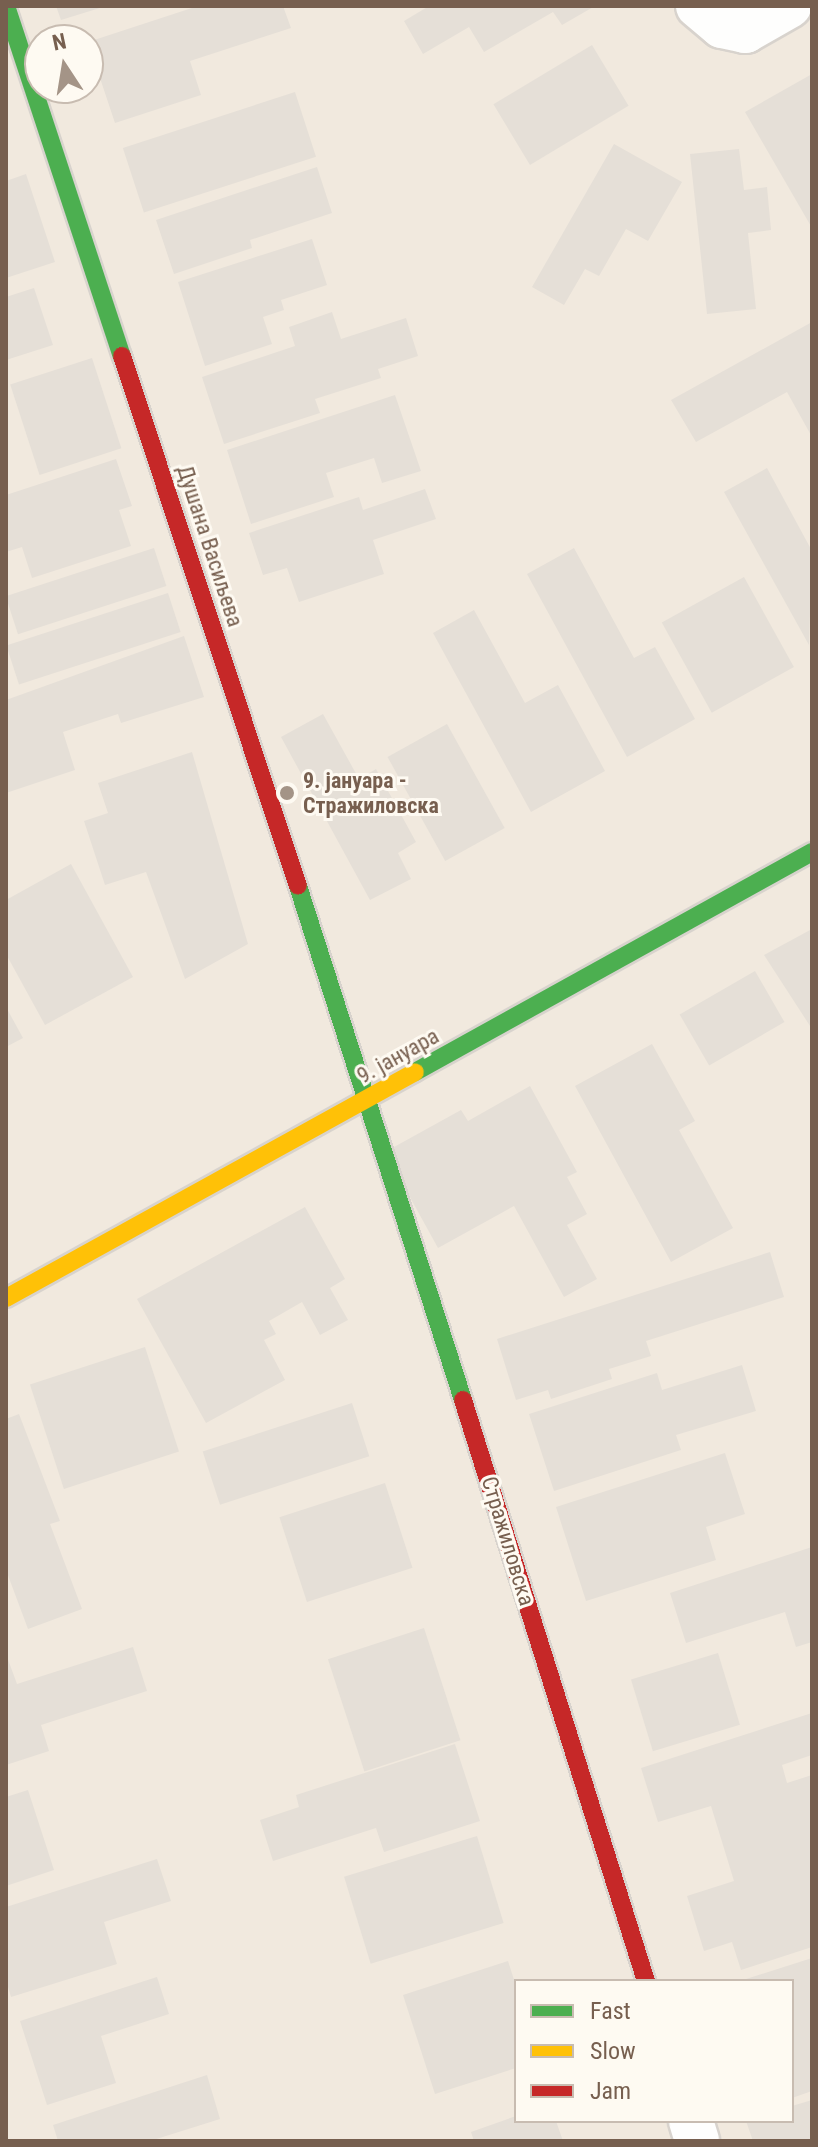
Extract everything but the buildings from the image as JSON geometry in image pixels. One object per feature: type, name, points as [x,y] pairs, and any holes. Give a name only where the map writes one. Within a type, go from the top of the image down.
[{"type":"street","points":[[698,6],[722,26],[745,31],[789,6]]},
{"type":"street","name":"Душана Васиљева","points":[[7,9],[369,1100]]},
{"type":"street","name":"9. јануара","points":[[6,1298],[369,1100],[812,852]]},
{"type":"street","name":"Стражиловска","points":[[369,1100],[645,1979]]},
{"type":"shaded area","points":[[6,6],[812,6],[812,2141],[6,2141]]},
{"type":"traffic: fast","points":[[6,6],[122,356]]},
{"type":"traffic: fast","points":[[415,1072],[812,852]]},
{"type":"traffic: fast","points":[[298,886],[463,1400]]},
{"type":"traffic: slow","points":[[6,1298],[415,1072]]},
{"type":"traffic: jam","points":[[122,356],[298,886]]},
{"type":"traffic: jam","points":[[463,1400],[645,1979]]},
{"type":"place","name":"9. јануара - Стражиловска","points":[[287,793]]}]
